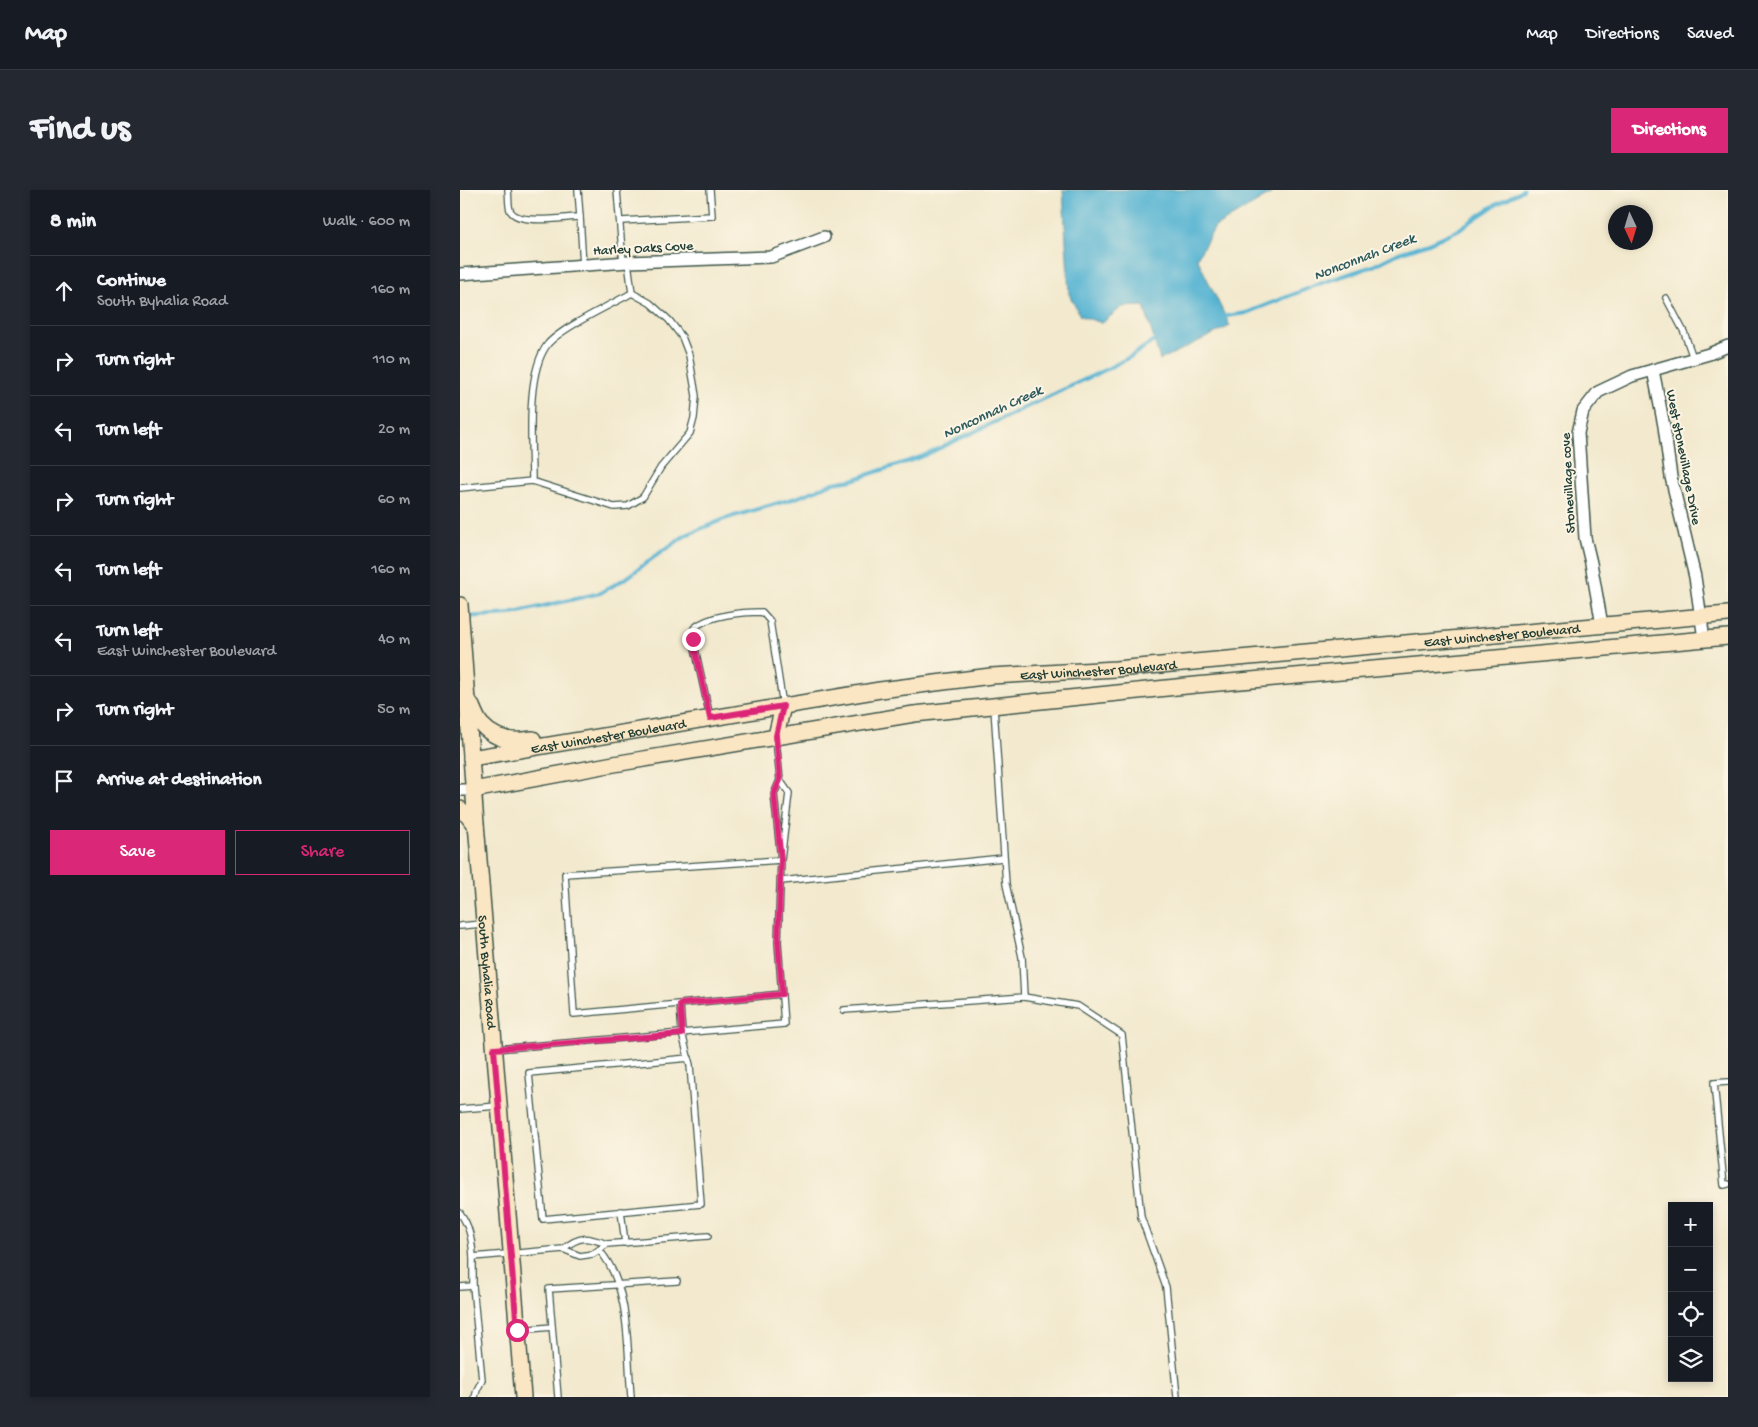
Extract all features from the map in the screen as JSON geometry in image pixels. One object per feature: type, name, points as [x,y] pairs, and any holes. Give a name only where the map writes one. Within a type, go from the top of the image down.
[{"type":"main road","name":"South Byhalia Road","points":[[460,605],[467,696],[467,790],[476,828],[522,1397]]},
{"type":"main road","name":"East Winchester Boulevard","points":[[466,760],[880,690],[991,676],[1116,669],[1728,614]]},
{"type":"main road","name":"East Winchester Boulevard","points":[[467,790],[914,714],[1196,685],[1728,637]]},
{"type":"main road","points":[[467,696],[481,725],[498,737],[518,741],[668,720],[678,723]]},
{"type":"main road","points":[[776,736],[783,706]]},
{"type":"main road","points":[[467,790],[482,769],[490,765],[616,743],[647,736],[678,723]]},
{"type":"main road","points":[[460,775],[467,768],[466,760]]},
{"type":"main road","points":[[460,809],[468,816],[476,828]]},
{"type":"street","name":"Harley Oaks Cove","points":[[460,274],[626,262],[771,257],[824,237]]},
{"type":"street","name":"Stonevillage cove","points":[[1602,625],[1585,538],[1578,433],[1583,411],[1598,392],[1632,376],[1728,346]]},
{"type":"street","name":"West stonevillage Drive","points":[[1653,370],[1664,426],[1671,477],[1695,577],[1704,639]]},
{"type":"lane","points":[[508,190],[510,210],[514,216],[526,220],[580,216]]},
{"type":"lane","points":[[578,190],[583,265]]},
{"type":"lane","points":[[460,488],[532,481],[614,507],[628,506],[643,497],[661,467],[690,433],[694,418],[696,396],[689,356],[682,338],[669,320],[656,309],[632,294],[617,190]]},
{"type":"lane","points":[[620,221],[712,216],[710,190]]},
{"type":"lane","points":[[532,481],[532,386],[537,366],[547,344],[566,330],[632,294]]},
{"type":"lane","points":[[1666,298],[1684,332],[1694,358]]},
{"type":"lane","points":[[710,718],[693,639],[694,628],[702,621],[746,612],[762,612],[770,621],[783,706]]},
{"type":"lane","points":[[994,706],[1006,884],[1022,957],[1024,997]]},
{"type":"lane","points":[[776,736],[780,780],[774,794],[781,860]]},
{"type":"lane","points":[[494,1049],[784,1024],[778,942],[781,860],[789,793],[780,780]]},
{"type":"lane","points":[[780,881],[1004,858]]},
{"type":"lane","points":[[781,860],[565,874],[574,1014],[782,994]]},
{"type":"lane","points":[[460,926],[484,924]]},
{"type":"lane","points":[[844,1010],[1024,997],[1078,1006],[1122,1035],[1141,1218],[1166,1287],[1178,1397]]},
{"type":"lane","points":[[680,1004],[682,1034],[688,1058],[701,1204],[543,1219],[529,1073],[688,1058]]},
{"type":"lane","points":[[1728,1082],[1714,1084],[1724,1185],[1728,1184]]},
{"type":"lane","points":[[460,1109],[498,1106]]},
{"type":"lane","points":[[621,1211],[625,1243]]},
{"type":"lane","points":[[460,1213],[466,1221],[470,1234],[473,1257],[473,1286],[482,1380],[475,1397]]},
{"type":"lane","points":[[563,1249],[574,1240],[590,1238],[607,1244],[708,1236]]},
{"type":"lane","points":[[473,1257],[563,1249],[580,1256],[593,1254],[607,1244]]},
{"type":"lane","points":[[600,1250],[609,1261],[623,1302],[631,1397]]},
{"type":"lane","points":[[558,1397],[549,1290],[677,1280]]},
{"type":"lane","points":[[460,1287],[473,1286]]},
{"type":"lane","points":[[517,1330],[552,1327]]},
{"type":"water","points":[[1063,190],[1277,190],[1215,227],[1197,258],[1230,326],[1160,360],[1144,306],[1122,307],[1102,323],[1080,316],[1069,294]]},
{"type":"waterway","name":"Nonconnah Creek","points":[[1221,317],[1246,313],[1429,243],[1458,230],[1492,207],[1523,190]]},
{"type":"waterway","name":"Nonconnah Creek","points":[[464,617],[510,614],[600,593],[628,577],[686,535],[727,518],[796,498],[833,483],[852,480],[921,457],[1109,368],[1130,357],[1158,338]]},
{"type":"route","points":[[517,1330],[494,1049],[682,1034],[680,1004],[782,994],[778,942],[781,860],[774,794],[780,780],[776,736],[783,706],[710,718],[693,639]]}]
